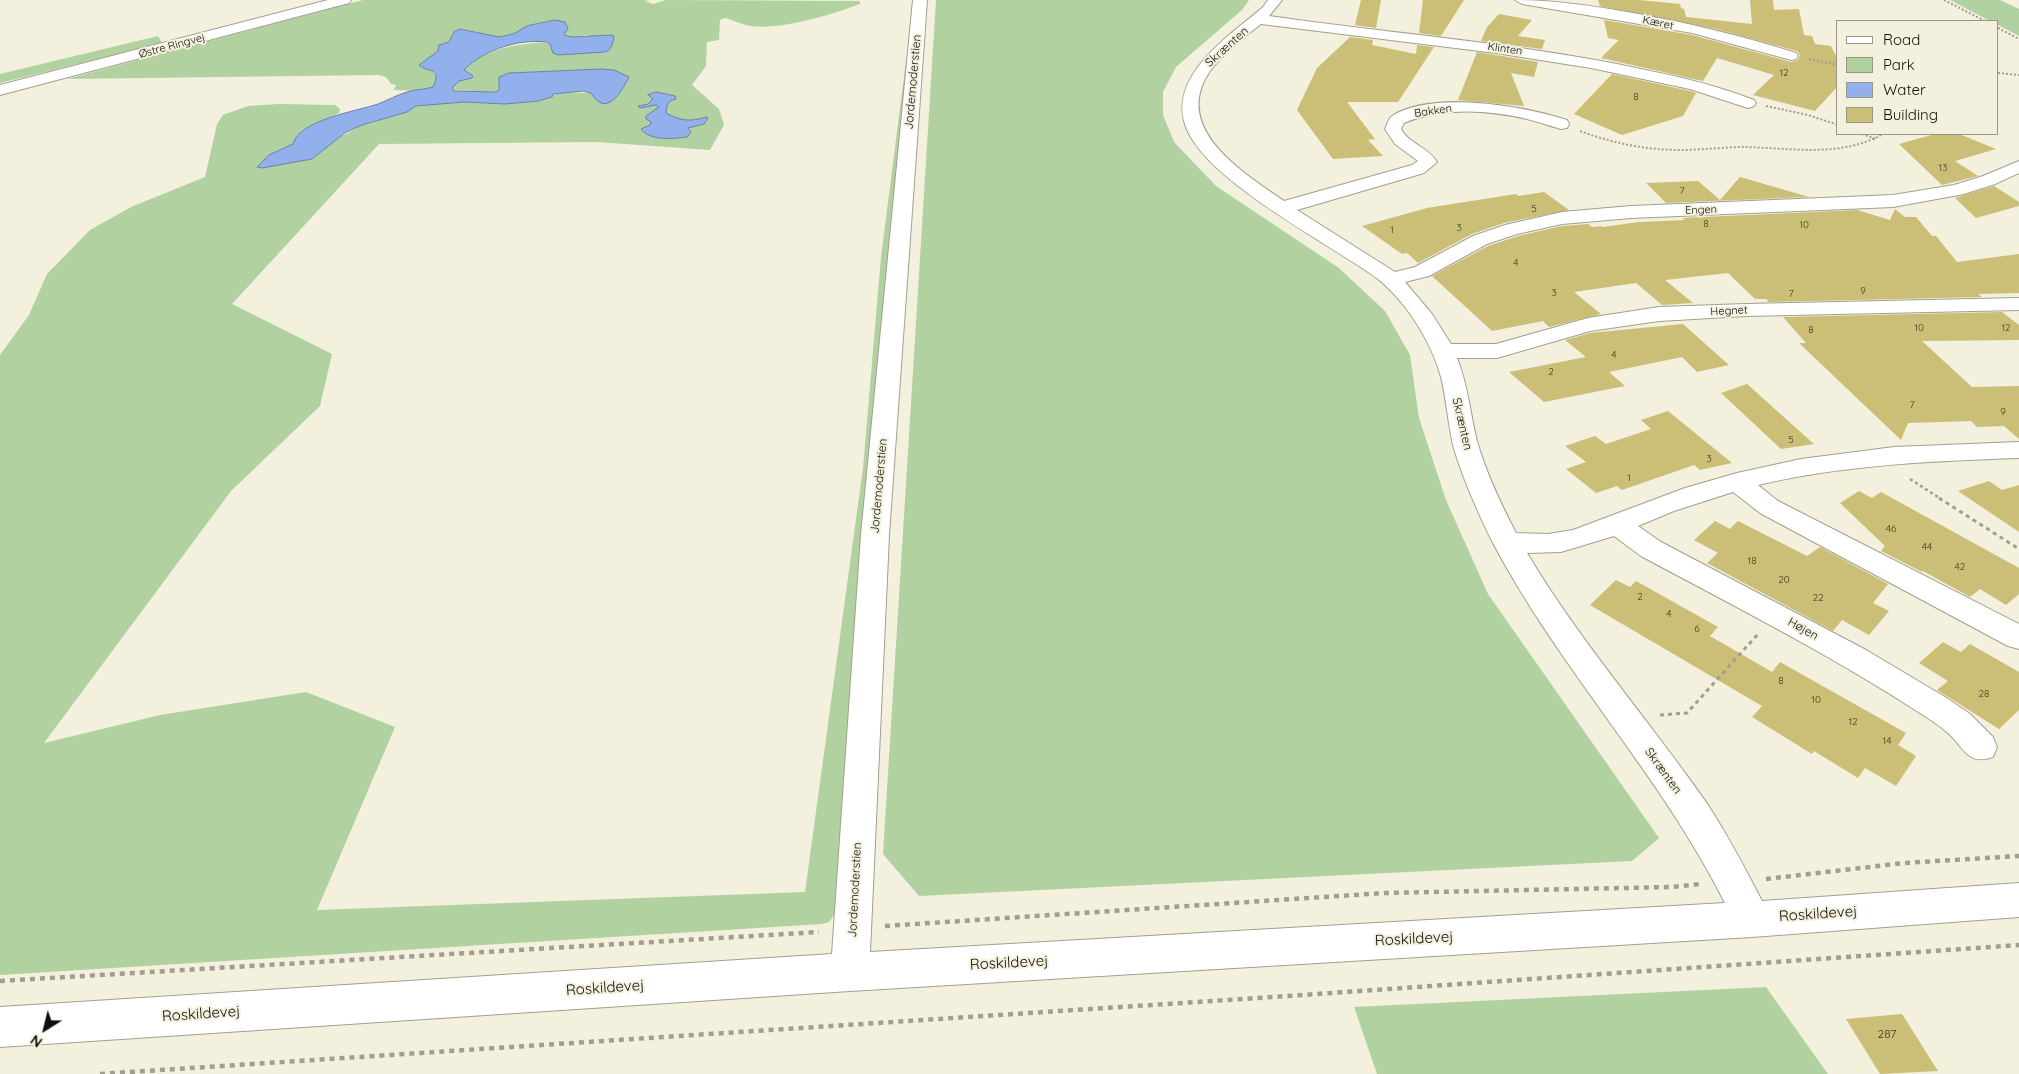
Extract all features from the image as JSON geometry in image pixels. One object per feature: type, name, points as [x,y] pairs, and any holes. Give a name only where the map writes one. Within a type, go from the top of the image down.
[{"type":"street","name":"Østre Ringvej","points":[[0,90],[344,0]]},
{"type":"street","name":"Jordemoderstien","points":[[850,972],[875,535],[920,0]]},
{"type":"street","name":"Skrænten","points":[[1275,0],[1258,19],[1214,58],[1198,76],[1191,96],[1192,124],[1208,149],[1223,165],[1282,208],[1341,244],[1390,278],[1426,320],[1444,351],[1452,377],[1466,448],[1490,508],[1522,569],[1567,638],[1688,806],[1733,881],[1752,918]]},
{"type":"street","name":"Kæret","points":[[1522,0],[1684,29],[1767,48],[1791,56]]},
{"type":"street","name":"Klinten","points":[[1258,19],[1470,44],[1566,58],[1730,95],[1748,103]]},
{"type":"street","name":"Bakken","points":[[1282,208],[1418,169],[1426,165],[1428,162],[1425,157],[1402,143],[1393,129],[1394,122],[1408,115],[1443,108],[1488,109],[1531,114],[1561,124]]},
{"type":"street","name":"Engen","points":[[1390,278],[1422,272],[1480,240],[1512,229],[1555,219],[1631,212],[1855,204],[1900,200],[1978,184],[2019,166]]},
{"type":"street","name":"Hegnet","points":[[1444,351],[1496,351],[1588,325],[1659,314],[1746,310],[2019,304]]},
{"type":"street","points":[[1508,543],[1560,543],[1617,525],[1650,510],[1737,482],[1814,465],[1875,456],[2016,452]]},
{"type":"street","points":[[1737,482],[1769,507],[2019,638]]},
{"type":"street","name":"Højen","points":[[1617,525],[1651,549],[1776,614],[1855,658],[1959,723],[1981,746]]},
{"type":"street","name":"Roskildevej","points":[[0,1027],[850,972],[1752,918],[2019,900]]},
{"type":"path","points":[[1944,0],[1983,20]]},
{"type":"path","points":[[1999,29],[2019,39]]},
{"type":"path","points":[[1791,56],[1836,65]]},
{"type":"path","points":[[1999,73],[2019,75]]},
{"type":"path","points":[[1748,103],[1808,115],[1836,125]]},
{"type":"path","points":[[1561,124],[1619,144],[1676,151],[1743,147],[1838,149],[1859,146],[1882,135]]},
{"type":"path","points":[[1865,135],[1876,139]]},
{"type":"path","points":[[1875,456],[2019,549]]},
{"type":"path","points":[[1624,717],[1687,713],[1776,614]]},
{"type":"path","points":[[0,981],[853,930],[890,925],[1384,892],[1671,887],[1784,878],[1904,863],[2019,856]]},
{"type":"path","points":[[100,1074],[1288,996],[2019,945]]},
{"type":"green space","points":[[363,0],[650,0],[645,1],[653,4],[666,0],[860,1],[860,4],[821,17],[777,26],[751,26],[725,18],[720,20],[719,40],[707,42],[706,66],[692,85],[719,109],[724,125],[710,150],[596,142],[379,144],[232,304],[332,354],[320,406],[231,491],[44,743],[160,715],[306,692],[395,727],[317,910],[805,892],[863,468],[881,257],[906,61],[909,61],[835,914],[829,922],[822,924],[0,975],[0,355],[29,315],[47,274],[90,230],[131,207],[205,177],[217,124],[223,115],[248,106],[278,104],[335,105],[340,109],[339,113],[301,132],[295,139],[294,144],[280,150],[336,139],[362,125],[416,106],[464,102],[504,104],[538,101],[561,92],[591,93],[602,69],[509,73],[499,77],[499,90],[496,92],[454,90],[452,88],[459,81],[472,78],[473,76],[464,70],[478,59],[493,51],[518,45],[547,43],[550,44],[555,54],[605,52],[587,35],[572,37],[563,35],[568,28],[565,22],[547,21],[501,37],[467,30],[455,31],[449,42],[440,45],[438,51],[421,67],[432,71],[435,79],[433,87],[421,91],[394,90],[396,85],[391,84],[386,77],[378,75],[67,79]]},
{"type":"green space","points":[[936,0],[1249,0],[1243,9],[1176,67],[1163,92],[1163,115],[1174,142],[1216,186],[1339,268],[1385,311],[1410,355],[1419,418],[1446,500],[1488,594],[1659,838],[1632,861],[919,896],[883,854]]},
{"type":"green space","points":[[1950,0],[2000,0],[2019,9],[2019,36],[1999,26],[1999,20],[1988,20]]},
{"type":"green space","points":[[158,36],[162,43],[0,83],[0,74]]},
{"type":"green space","points":[[1766,987],[1828,1074],[1377,1074],[1354,1007]]},
{"type":"water","points":[[555,20],[565,22],[568,28],[564,35],[572,37],[614,36],[612,46],[605,52],[558,55],[553,53],[550,44],[547,42],[525,42],[502,47],[482,56],[464,70],[473,76],[472,78],[459,81],[452,88],[454,91],[496,92],[499,90],[499,77],[509,73],[602,69],[614,70],[629,77],[622,90],[613,100],[608,103],[602,103],[591,93],[583,91],[553,94],[552,97],[538,101],[505,104],[464,102],[416,106],[407,112],[362,125],[346,132],[312,159],[262,168],[257,167],[269,155],[293,144],[306,129],[317,123],[343,113],[378,104],[410,91],[433,87],[435,73],[419,65],[438,51],[439,45],[449,42],[454,32],[460,29],[499,37],[513,34],[527,26]]},
{"type":"water","points":[[656,92],[675,96],[676,99],[669,102],[666,113],[671,116],[686,120],[708,118],[704,124],[688,128],[691,132],[687,137],[669,139],[650,136],[641,129],[650,125],[651,122],[646,119],[646,116],[659,107],[656,105],[640,108],[638,106],[648,104],[653,99],[648,95]]},
{"type":"building","points":[[1361,0],[1381,0],[1376,28],[1355,25]]},
{"type":"building","points":[[1423,0],[1464,0],[1441,36],[1419,33]]},
{"type":"building","points":[[1598,0],[1639,0],[1680,4],[1681,8],[1684,9],[1686,17],[1752,24],[1750,0],[1773,0],[1774,10],[1799,9],[1804,35],[1812,36],[1815,44],[1831,46],[1836,56],[1836,88],[1815,111],[1753,95],[1774,75],[1717,58],[1703,81],[1601,58],[1619,40],[1608,38],[1604,20],[1692,35],[1791,62],[1798,60],[1800,55],[1797,51],[1716,29],[1600,6]]},
{"type":"building","points":[[1499,14],[1532,20],[1518,36],[1545,40],[1542,49],[1481,41],[1487,27]]},
{"type":"building","points":[[1350,37],[1373,40],[1372,45],[1416,54],[1417,45],[1434,47],[1398,102],[1347,102],[1375,139],[1368,140],[1383,156],[1333,159],[1297,110],[1317,68]]},
{"type":"building","points":[[1477,52],[1538,62],[1534,77],[1511,73],[1524,106],[1458,100]]},
{"type":"building","points":[[1612,74],[1696,93],[1683,116],[1622,135],[1574,114]]},
{"type":"building","points":[[1931,135],[1961,135],[1996,149],[1955,161],[1978,176],[1942,185],[1899,144]]},
{"type":"building","points":[[1740,177],[1809,197],[1666,203],[1646,183],[1698,181],[1720,200]]},
{"type":"building","points":[[1994,186],[2019,202],[2019,206],[1976,218],[1955,198]]},
{"type":"building","points":[[1544,192],[1569,210],[1504,223],[1472,234],[1418,263],[1407,253],[1402,254],[1362,226],[1427,208],[1516,194],[1518,196]]},
{"type":"building","points":[[1895,209],[1905,217],[1916,217],[1932,236],[1936,236],[1957,262],[2019,254],[2019,293],[1978,294],[1982,297],[1769,302],[1766,299],[1755,299],[1728,273],[1665,280],[1693,303],[1662,305],[1636,283],[1574,292],[1601,314],[1549,327],[1543,321],[1492,331],[1432,276],[1488,246],[1518,236],[1562,226],[1588,224],[1592,227],[1603,227],[1639,222],[1685,220],[1682,218],[1857,210],[1890,220]]},
{"type":"building","points":[[2002,312],[2019,325],[2019,340],[1922,341],[1972,387],[2019,386],[2019,439],[2004,426],[1977,427],[1971,421],[1908,423],[1901,440],[1799,343],[1806,343],[1783,317]]},
{"type":"building","points":[[1683,324],[1729,365],[1697,372],[1682,357],[1609,372],[1625,386],[1544,402],[1509,372],[1586,357],[1565,340],[1590,333]]},
{"type":"building","points":[[1747,384],[1814,444],[1781,449],[1721,393]]},
{"type":"building","points":[[1668,411],[1732,463],[1700,470],[1694,465],[1622,490],[1617,486],[1596,493],[1566,469],[1586,462],[1565,446],[1595,436],[1606,444],[1651,429],[1641,420]]},
{"type":"building","points":[[1989,481],[2002,490],[2019,485],[2019,532],[1958,491]]},
{"type":"building","points":[[1859,491],[1872,498],[1881,492],[2019,568],[2019,594],[2006,605],[1980,589],[1970,597],[1923,571],[1881,551],[1885,546],[1840,503]]},
{"type":"building","points":[[1715,521],[1730,529],[1738,521],[1807,556],[1820,547],[1888,584],[1873,603],[1889,611],[1869,635],[1842,620],[1833,631],[1707,563],[1718,553],[1694,540]]},
{"type":"building","points":[[1616,580],[1630,587],[1636,581],[1718,627],[1710,636],[1772,672],[1780,662],[1906,733],[1898,745],[1916,756],[1896,786],[1865,768],[1858,778],[1814,751],[1812,754],[1752,717],[1762,706],[1590,605]]},
{"type":"building","points":[[1943,642],[1961,652],[1970,644],[2019,672],[2019,710],[1999,729],[1937,690],[1948,681],[1919,663]]},
{"type":"building","points":[[1902,1014],[1938,1071],[1880,1074],[1846,1019]]}]
